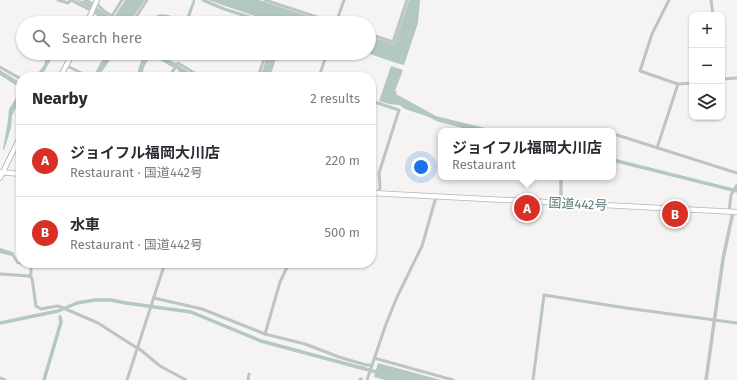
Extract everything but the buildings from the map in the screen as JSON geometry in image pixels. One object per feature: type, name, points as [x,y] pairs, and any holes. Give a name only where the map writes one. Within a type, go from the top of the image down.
[{"type":"highway","points":[[1,172],[16,174]]},
{"type":"highway","name":"国道442号","points":[[378,194],[733,212]]},
{"type":"main road","points":[[90,16],[94,6]]},
{"type":"main road","points":[[63,72],[70,60]]},
{"type":"main road","points":[[0,178],[1,172],[16,144]]},
{"type":"street","points":[[58,0],[68,3],[71,0],[94,6]]},
{"type":"street","points":[[85,0],[112,16],[122,0]]},
{"type":"street","points":[[137,16],[147,0]]},
{"type":"street","points":[[203,0],[246,16]]},
{"type":"street","points":[[266,0],[315,16]]},
{"type":"street","points":[[281,5],[283,0]]},
{"type":"street","points":[[338,16],[344,0]]},
{"type":"street","points":[[376,36],[393,42],[407,0]]},
{"type":"street","points":[[669,0],[652,34],[640,71],[678,84],[689,83]]},
{"type":"street","points":[[711,0],[713,12]]},
{"type":"street","points":[[94,6],[96,13],[100,16]]},
{"type":"street","points":[[260,72],[264,60]]},
{"type":"street","points":[[321,72],[325,60]]},
{"type":"street","points":[[172,72],[178,63],[193,72]]},
{"type":"street","points":[[67,66],[80,72]]},
{"type":"street","points":[[0,67],[16,76]]},
{"type":"street","points":[[725,79],[737,78]]},
{"type":"street","points":[[656,148],[678,84]]},
{"type":"street","points":[[376,103],[398,110],[378,173],[380,187],[378,194]]},
{"type":"street","points":[[617,135],[737,173]]},
{"type":"street","points":[[561,180],[561,203]]},
{"type":"street","points":[[706,380],[723,259],[733,212],[731,195],[737,185]]},
{"type":"street","points":[[367,380],[385,326],[403,283],[422,246],[436,197]]},
{"type":"street","points":[[29,276],[31,274],[31,268]]},
{"type":"street","points":[[127,380],[163,268]]},
{"type":"street","points":[[265,334],[280,282],[287,268]]},
{"type":"street","points":[[0,274],[29,276],[32,278],[36,306],[41,309],[57,306],[61,307],[98,323],[137,348],[160,366],[186,380]]},
{"type":"street","points":[[533,380],[544,295],[737,323]]},
{"type":"street","points":[[154,298],[202,309],[265,334],[305,344],[372,366]]},
{"type":"street","points":[[374,358],[453,380]]},
{"type":"street","points":[[248,380],[250,374]]},
{"type":"street","points":[[0,378],[5,380]]},
{"type":"shaded area","points":[[75,0],[80,0],[90,4],[109,16],[102,16]]},
{"type":"shaded area","points":[[125,0],[145,0],[134,16],[115,16]]},
{"type":"shaded area","points":[[193,0],[195,0],[190,16],[187,16]]},
{"type":"shaded area","points":[[208,0],[259,0],[308,16],[255,16]]},
{"type":"shaded area","points":[[409,0],[420,0],[418,23],[404,65],[376,56],[376,38],[394,44]]},
{"type":"shaded area","points":[[160,14],[171,16],[157,16]]},
{"type":"shaded area","points":[[46,60],[51,60],[44,72],[39,72]]},
{"type":"shaded area","points":[[103,60],[110,60],[102,72],[96,72]]},
{"type":"shaded area","points":[[142,60],[148,60],[143,72],[138,72]]},
{"type":"shaded area","points":[[160,60],[169,60],[189,72],[180,72],[176,68]]},
{"type":"shaded area","points":[[266,60],[276,60],[272,72],[262,72]]},
{"type":"shaded area","points":[[391,66],[403,70],[395,91],[397,92],[396,94],[436,116],[485,128],[463,128],[439,122],[405,109],[399,105],[379,101]]},
{"type":"shaded area","points":[[0,70],[16,80],[16,85],[0,75]]},
{"type":"shaded area","points":[[16,98],[16,107],[12,116],[11,128],[4,150],[3,149],[9,109]]},
{"type":"shaded area","points":[[0,248],[13,252],[16,258],[16,262],[12,256],[0,253]]},
{"type":"shaded area","points":[[378,363],[441,380],[385,380],[374,377]]},
{"type":"waterway","points":[[616,161],[737,191]]},
{"type":"waterway","points":[[0,323],[58,311],[77,303],[95,300],[111,300],[191,312],[261,341],[380,373]]},
{"type":"waterway","points":[[44,380],[61,322],[60,317]]},
{"type":"place","name":"ジョイフル福岡大川店","points":[[527,208]]},
{"type":"place","name":"水車","points":[[675,214]]}]
